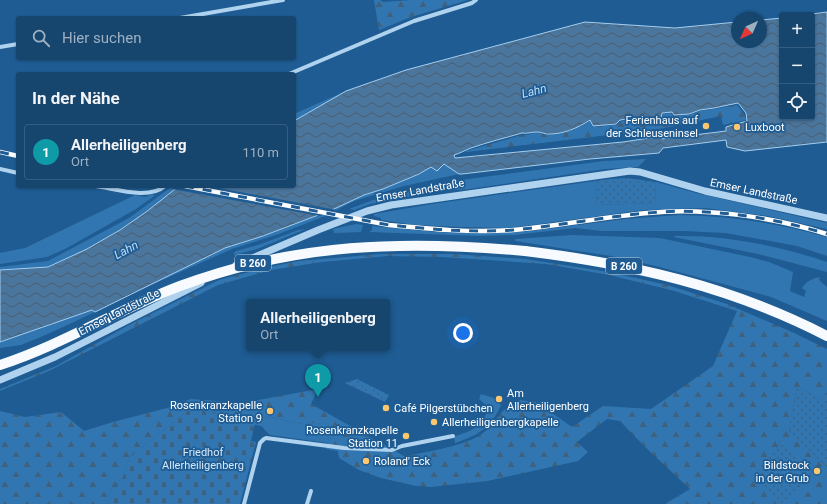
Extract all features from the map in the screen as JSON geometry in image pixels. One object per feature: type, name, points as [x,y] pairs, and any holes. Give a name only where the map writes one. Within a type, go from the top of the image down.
[{"type":"main road","name":"B 260","points":[[0,365],[31,354],[178,287],[204,278],[256,262],[310,252],[363,246],[451,245],[575,257],[624,266],[673,277],[721,291],[770,309],[827,336]]},
{"type":"street","points":[[191,16],[282,0]]},
{"type":"street","points":[[294,72],[414,21],[472,3],[476,0]]},
{"type":"street","points":[[0,47],[16,44]]},
{"type":"street","points":[[0,169],[16,173]]},
{"type":"street","name":"Emser Landstraße","points":[[0,380],[55,357],[244,261],[367,211],[391,205],[630,171],[640,172],[705,191],[827,218]]},
{"type":"street","points":[[108,188],[146,194],[162,188]]},
{"type":"street","points":[[244,504],[260,443],[266,438],[344,448],[392,450],[402,446],[453,436]]},
{"type":"street","points":[[307,504],[311,491]]},
{"type":"green space","points":[[374,0],[380,0],[383,2],[412,0],[468,0],[411,17],[379,30]]},
{"type":"green space","points":[[346,91],[296,120],[296,113]]},
{"type":"green space","points":[[737,105],[744,114],[746,120],[723,125],[721,116],[659,129],[466,152],[522,135],[538,133],[553,135],[564,133],[580,127],[590,121],[592,127],[617,125],[621,121],[646,123],[651,126],[661,125],[663,114],[671,113],[673,116],[689,115],[700,111]]},
{"type":"green space","points":[[646,159],[638,167],[605,169],[469,189],[443,191],[370,204],[354,210],[349,209],[373,200],[453,181],[604,161]]},
{"type":"green space","points":[[444,164],[459,174],[404,186],[354,201],[325,216],[279,234],[232,249],[133,293],[225,248],[263,236],[334,209],[364,195],[419,174],[431,167]]},
{"type":"green space","points":[[627,178],[656,182],[655,203],[597,205],[595,181]]},
{"type":"green space","points":[[595,181],[597,205],[655,203],[656,182],[696,193],[827,223],[827,229],[768,216],[705,208],[644,210],[510,228],[415,225],[381,220],[381,218],[374,216],[374,214],[432,204]]},
{"type":"green space","points":[[170,188],[176,189],[120,230],[87,249],[48,267],[0,270],[0,267],[48,261],[129,218]]},
{"type":"green space","points":[[153,194],[154,196],[136,209],[65,249],[47,257],[0,264],[0,253],[25,248],[135,195],[145,197]]},
{"type":"green space","points":[[679,215],[754,221],[809,232],[827,237],[827,256],[797,246],[725,233],[684,231],[602,231],[575,228],[514,235],[480,236],[369,232],[372,230],[372,226],[437,232],[499,233],[531,231],[625,219]]},
{"type":"green space","points":[[356,224],[363,225],[361,232],[334,233],[333,229]]},
{"type":"green space","points":[[306,229],[257,249],[234,255],[236,251],[261,244],[298,230]]},
{"type":"green space","points":[[572,235],[660,238],[769,262],[793,272],[790,291],[804,297],[806,291],[802,288],[810,281],[820,277],[819,280],[827,287],[827,321],[771,297],[660,267],[611,256],[515,241],[515,239]]},
{"type":"green space","points":[[674,237],[714,237],[772,246],[827,262],[827,272],[758,254]]},
{"type":"green space","points":[[381,254],[453,254],[525,259],[609,272],[667,285],[727,304],[792,332],[827,349],[827,392],[821,400],[797,386],[789,430],[827,467],[827,504],[782,504],[665,504],[690,489],[644,446],[620,421],[607,419],[577,442],[588,452],[578,461],[487,481],[431,487],[416,486],[381,478],[359,470],[339,458],[338,451],[326,449],[330,432],[321,430],[323,424],[309,422],[308,425],[266,416],[264,427],[192,408],[130,456],[124,476],[111,490],[107,504],[0,504],[0,411],[25,417],[61,412],[84,431],[167,408],[191,399],[242,403],[318,389],[311,404],[404,456],[442,449],[472,440],[483,434],[503,411],[518,400],[536,402],[572,427],[603,406],[651,409],[713,366],[737,311],[671,290],[609,275],[546,264],[442,257],[388,256],[322,262],[271,270],[218,285],[51,370],[0,391],[0,389],[56,366],[129,325],[219,280],[264,268],[299,261]],"holes":[[[780,439],[782,504],[772,453],[779,445]]]},
{"type":"green space","points":[[92,310],[95,312],[48,334],[21,345],[0,348],[0,342]]},
{"type":"green space","points":[[357,379],[389,395],[385,402],[345,383]]},
{"type":"green space","points":[[797,386],[821,400],[827,392],[827,467],[789,430]]},
{"type":"green space","points":[[481,394],[497,399],[501,405],[497,413],[493,420],[477,434],[455,443],[454,437],[479,425],[489,408],[479,399]]},
{"type":"green space","name":"Friedhof Allerheiligenberg","points":[[192,408],[255,424],[251,441],[256,442],[240,504],[107,504],[111,490],[124,476],[130,456]]},
{"type":"green space","points":[[266,416],[308,425],[309,422],[323,424],[330,432],[328,443],[270,435],[263,428]]},
{"type":"green space","points":[[780,438],[813,471],[782,504],[754,477],[764,461],[779,445]]},
{"type":"water","name":"Lahn","points":[[827,12],[827,142],[745,151],[727,147],[726,140],[663,148],[659,153],[590,159],[462,174],[459,174],[444,164],[437,171],[431,167],[419,174],[364,195],[334,209],[263,236],[225,248],[95,312],[92,310],[0,342],[0,270],[48,267],[87,249],[120,230],[176,188],[296,188],[296,120],[346,91],[406,70],[585,22],[675,28],[731,23],[731,48],[767,48],[767,19],[779,18],[779,120],[815,120],[815,14]],"holes":[[[738,103],[746,113],[747,121],[726,127],[726,131],[662,139],[662,136],[623,142],[455,158],[454,155],[477,146],[522,133],[540,132],[552,134],[564,132],[580,126],[590,120],[593,126],[616,124],[620,120],[628,119],[647,121],[651,125],[660,124],[662,113],[672,112],[674,115],[689,114],[700,110]]]},
{"type":"pier","points":[[219,188],[337,210],[320,216],[172,189]]},
{"type":"railway","points":[[0,152],[16,156]]},
{"type":"railway","points":[[195,188],[389,225],[435,229],[467,231],[513,230],[631,215],[670,211],[692,211],[761,218],[827,234]]},
{"type":"place","name":"Ferienhaus auf der Schleuseninsel","points":[[706,126]]},
{"type":"place","name":"Luxboot","points":[[737,127]]},
{"type":"place","name":"Allerheiligenberg","points":[[318,397]]},
{"type":"place","name":"Am Allerheiligenberg","points":[[499,399]]},
{"type":"place","name":"Café Pilgerstübchen","points":[[386,408]]},
{"type":"place","name":"Rosenkranzkapelle Station 9","points":[[270,411]]},
{"type":"place","name":"Allerheiligenbergkapelle","points":[[434,422]]},
{"type":"place","name":"Rosenkranzkapelle Station 11","points":[[406,436]]},
{"type":"place","name":"Roland' Eck","points":[[366,461]]},
{"type":"place","name":"Bildstock in der Grub","points":[[817,471]]}]
